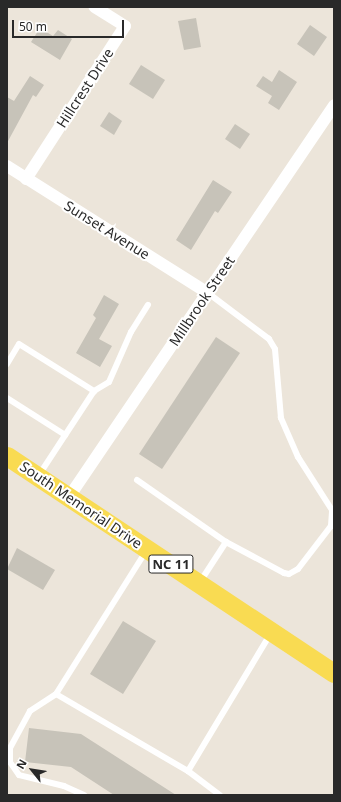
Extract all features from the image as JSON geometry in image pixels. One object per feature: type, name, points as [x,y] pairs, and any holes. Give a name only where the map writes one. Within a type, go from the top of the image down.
[{"type":"main road","name":"South Memorial Drive","points":[[7,456],[334,673]]},
{"type":"street","name":"Hillcrest Drive","points":[[26,180],[125,26],[95,7]]},
{"type":"street","name":"Millbrook Street","points":[[69,497],[334,105]]},
{"type":"street","name":"Sunset Avenue","points":[[7,166],[26,180],[208,293]]},
{"type":"lane","points":[[137,480],[226,542],[289,574],[298,569],[331,526],[333,517],[286,432],[281,418],[275,349],[269,339],[208,293]]},
{"type":"lane","points":[[38,476],[94,391],[109,382],[131,332],[148,305]]},
{"type":"lane","points":[[7,364],[19,344],[94,391]]},
{"type":"lane","points":[[7,398],[65,435]]},
{"type":"lane","points":[[199,583],[226,542]]},
{"type":"lane","points":[[84,795],[64,786],[19,775],[10,762],[8,749],[30,711],[56,694],[147,549]]},
{"type":"lane","points":[[188,771],[272,632]]},
{"type":"lane","points":[[56,694],[188,771],[220,795]]},
{"type":"building","points":[[196,18],[201,47],[184,50],[178,21]]},
{"type":"building","points":[[310,25],[327,37],[314,56],[297,44]]},
{"type":"building","points":[[40,28],[53,36],[58,30],[72,39],[60,60],[31,42]]},
{"type":"building","points":[[141,65],[165,80],[153,99],[129,84]]},
{"type":"building","points":[[279,70],[297,82],[279,110],[268,103],[272,96],[256,86],[263,76],[272,82]]},
{"type":"building","points":[[30,76],[44,85],[36,97],[33,95],[7,143],[7,97],[14,101]]},
{"type":"building","points":[[109,112],[122,121],[114,135],[100,126]]},
{"type":"building","points":[[235,124],[250,134],[240,149],[225,139]]},
{"type":"building","points":[[213,180],[232,192],[218,213],[215,211],[191,250],[176,240]]},
{"type":"building","points":[[104,295],[119,304],[99,339],[112,346],[100,367],[76,353],[96,318],[93,315]]},
{"type":"building","points":[[216,337],[240,353],[162,469],[139,454]]},
{"type":"building","points":[[17,548],[55,570],[43,590],[7,569]]},
{"type":"building","points":[[123,621],[156,641],[123,694],[90,674]]},
{"type":"building","points":[[29,728],[81,734],[176,795],[114,795],[71,767],[25,762]]}]
